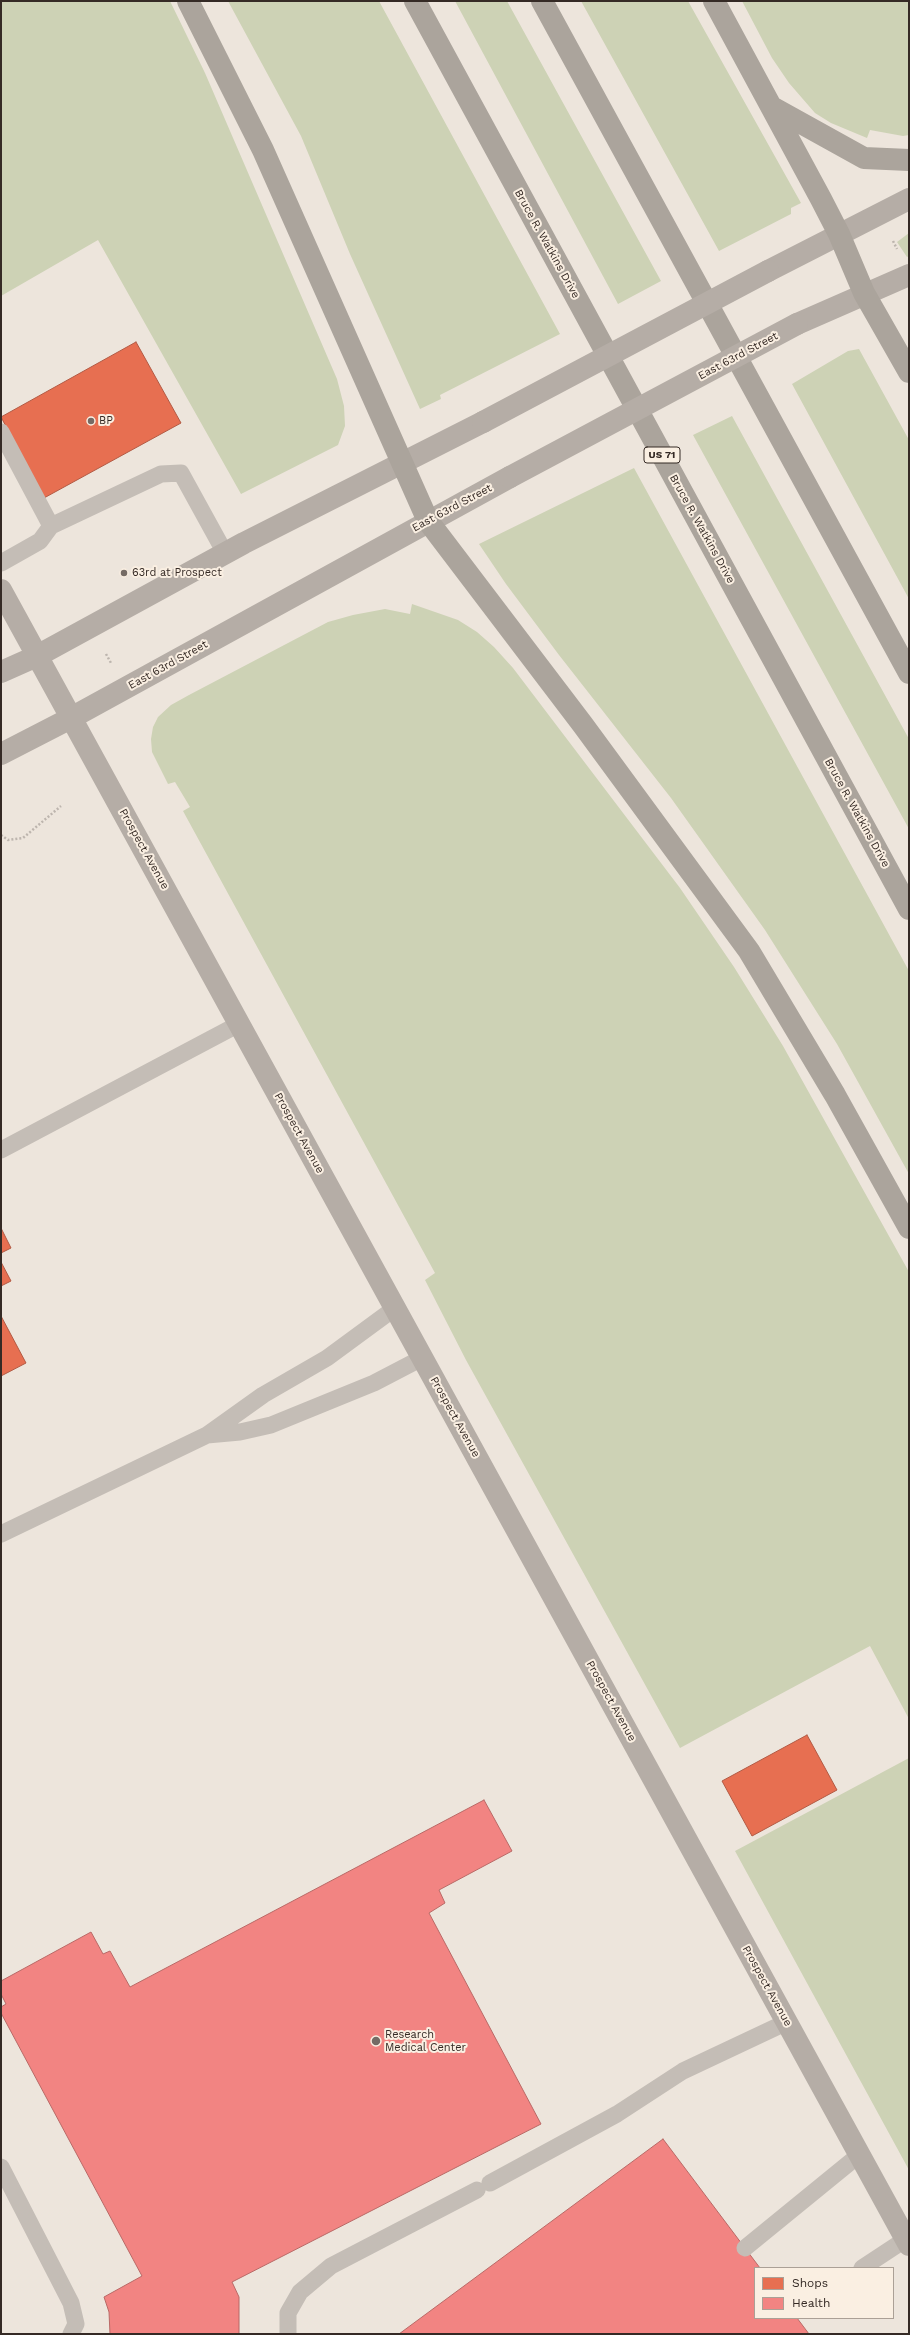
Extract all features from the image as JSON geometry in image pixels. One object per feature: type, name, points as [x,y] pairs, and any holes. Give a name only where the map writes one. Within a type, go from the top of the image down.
[{"type":"highway","points":[[188,1],[263,150],[428,521],[578,719],[749,951],[835,1095],[909,1228]]},
{"type":"highway","name":"Bruce R. Watkins Drive","points":[[415,1],[909,909]]},
{"type":"highway","points":[[542,1],[909,673]]},
{"type":"highway","points":[[714,1],[840,234],[864,293],[909,372]]},
{"type":"highway","points":[[771,106],[831,141],[864,158],[909,160]]},
{"type":"main road","points":[[1,672],[37,656],[225,553],[483,422],[768,271],[909,199]]},
{"type":"main road","name":"East 63rd Street","points":[[1,754],[71,718],[428,521],[797,324],[864,293],[909,275]]},
{"type":"main road","name":"Prospect Avenue","points":[[1,590],[907,2242]]},
{"type":"lane","points":[[1,432],[51,526]]},
{"type":"lane","points":[[1,563],[40,541],[51,526],[161,474],[181,473],[225,553]]},
{"type":"lane","points":[[1,1150],[240,1024]]},
{"type":"lane","points":[[1,1534],[207,1435],[263,1395],[326,1358],[395,1308]]},
{"type":"lane","points":[[207,1435],[240,1432],[272,1425],[374,1383],[422,1358]]},
{"type":"lane","points":[[288,2334],[288,2313],[300,2292],[331,2266],[617,2114],[683,2071],[787,2022]]},
{"type":"lane","points":[[745,2248],[859,2155]]},
{"type":"lane","points":[[1,2167],[71,2303],[76,2324],[71,2334]]},
{"type":"lane","points":[[864,2267],[907,2242]]},
{"type":"path","points":[[1,835],[8,840],[23,838],[61,806]]},
{"type":"green space","points":[[1,1],[170,1],[205,73],[337,379],[344,406],[345,426],[338,445],[241,494],[98,240],[1,296]]},
{"type":"green space","points":[[228,1],[379,1],[560,334],[440,395],[441,399],[420,409],[350,254],[301,136]]},
{"type":"green space","points":[[455,1],[507,1],[661,281],[618,304]]},
{"type":"green space","points":[[581,1],[688,1],[801,203],[791,208],[791,214],[719,251]]},
{"type":"green space","points":[[742,1],[909,1],[909,135],[903,136],[870,130],[867,138],[831,123],[815,113],[789,83],[772,58]]},
{"type":"green space","points":[[909,233],[909,256],[907,257],[897,242]]},
{"type":"green space","points":[[859,349],[909,440],[909,599],[792,384],[848,351]]},
{"type":"green space","points":[[732,416],[909,739],[909,829],[693,435]]},
{"type":"green space","points":[[634,468],[909,971],[909,1174],[837,1044],[765,930],[671,798],[559,655],[506,584],[479,544]]},
{"type":"green space","points":[[412,604],[458,620],[477,632],[494,647],[513,668],[680,888],[734,967],[783,1046],[909,1272],[909,1719],[870,1646],[680,1748],[466,1360],[425,1280],[435,1273],[183,811],[190,807],[175,782],[168,784],[152,752],[151,739],[153,727],[158,717],[171,705],[328,622],[353,615],[385,609],[410,614]]},
{"type":"green space","points":[[909,1758],[909,2170],[735,1851]]},
{"type":"building: Shops","name":"BP","points":[[136,342],[181,423],[44,498],[1,417]]},
{"type":"building: Shops","points":[[1,1228],[11,1248],[1,1253]]},
{"type":"building: Shops","points":[[1,1262],[11,1281],[1,1286]]},
{"type":"building: Shops","points":[[1,1316],[26,1363],[1,1376]]},
{"type":"building: Shops","points":[[807,1735],[837,1790],[752,1836],[722,1781]]},
{"type":"building: Health","points":[[484,1800],[512,1851],[439,1890],[445,1903],[429,1913],[541,2124],[232,2282],[239,2297],[239,2334],[110,2334],[109,2312],[104,2297],[142,2276],[1,2013],[1,2007],[6,2004],[1,1994],[1,1981],[91,1932],[103,1954],[110,1951],[130,1987]]},
{"type":"building: Health","points":[[663,2139],[759,2267],[754,2267],[754,2319],[798,2319],[809,2334],[399,2334]]},
{"type":"place","name":"BP","points":[[91,421]]},
{"type":"place","name":"63rd at Prospect","points":[[124,573]]},
{"type":"place","name":"Research Medical Center","points":[[376,2041]]}]
